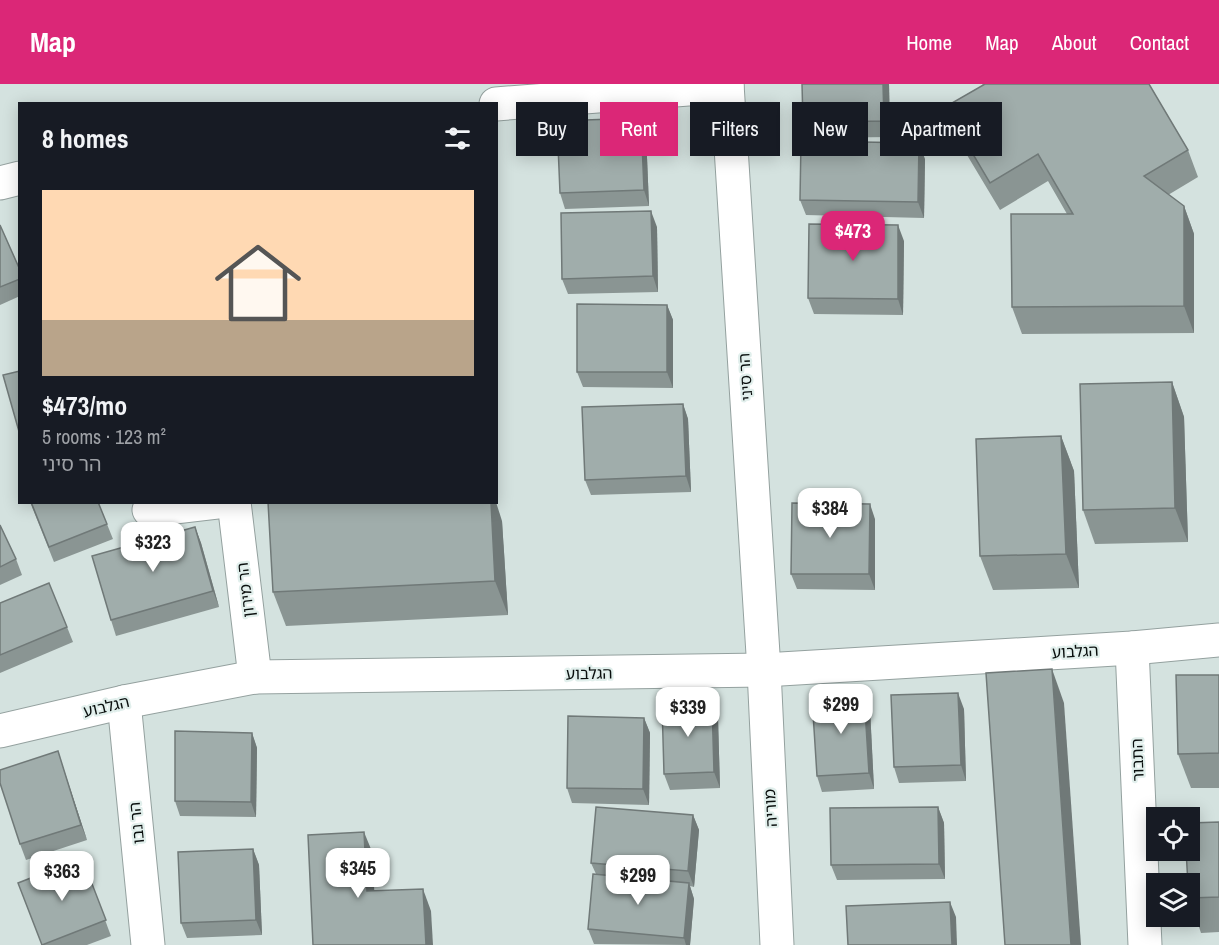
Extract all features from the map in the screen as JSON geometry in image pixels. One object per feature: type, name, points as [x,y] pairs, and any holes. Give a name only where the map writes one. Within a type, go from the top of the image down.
[{"type":"street","points":[[498,104],[727,85]]},
{"type":"street","name":"הר סיני","points":[[727,85],[764,670]]},
{"type":"street","points":[[0,183],[18,178]]},
{"type":"street","points":[[149,510],[200,504]]},
{"type":"street","name":"הר מירון","points":[[234,504],[255,678]]},
{"type":"street","name":"הגלבוע","points":[[0,731],[124,702],[255,678],[764,670],[1132,648],[1219,640]]},
{"type":"street","name":"התבור","points":[[1132,648],[1145,945]]},
{"type":"street","name":"מוריה","points":[[764,670],[777,945]]},
{"type":"street","name":"הר נבו","points":[[124,702],[148,945]]},
{"type":"building","points":[[802,84],[883,84],[883,102],[880,102],[880,121],[868,121],[868,102],[802,102]]},
{"type":"building","points":[[985,84],[1149,84],[1188,150],[1144,176],[1184,206],[1184,306],[1012,307],[1011,214],[1073,214],[1038,154],[990,183],[974,156],[1002,156],[1002,102],[954,102]]},
{"type":"building","points":[[600,119],[600,156],[643,156],[644,190],[560,193],[558,156],[588,156],[588,120]]},
{"type":"building","points":[[868,142],[880,142],[880,156],[919,156],[918,202],[800,200],[801,156],[868,156]]},
{"type":"building","points":[[651,211],[653,276],[562,279],[561,213]]},
{"type":"building","points":[[809,224],[898,225],[898,299],[808,298]]},
{"type":"building","points":[[0,225],[18,266],[18,280],[0,287]]},
{"type":"building","points":[[577,304],[667,305],[667,372],[577,372]]},
{"type":"building","points":[[18,371],[18,428],[3,375]]},
{"type":"building","points":[[1172,382],[1175,508],[1083,510],[1080,384]]},
{"type":"building","points":[[683,404],[686,476],[585,480],[582,407]]},
{"type":"building","points":[[1061,436],[1066,554],[980,556],[976,439]]},
{"type":"building","points":[[792,503],[870,504],[869,574],[791,574]]},
{"type":"building","points":[[32,504],[99,504],[107,524],[49,547]]},
{"type":"building","points":[[268,504],[491,504],[495,581],[273,592]]},
{"type":"building","points":[[0,525],[16,559],[0,567]]},
{"type":"building","points":[[195,527],[213,591],[111,620],[92,556]]},
{"type":"building","points":[[49,583],[67,627],[0,655],[0,603]]},
{"type":"building","points":[[1052,669],[1071,945],[1005,945],[986,673]]},
{"type":"building","points":[[1176,675],[1219,675],[1219,753],[1178,754]]},
{"type":"building","points":[[864,693],[869,773],[817,776],[812,697]]},
{"type":"building","points":[[958,693],[961,765],[894,767],[891,695]]},
{"type":"building","points":[[712,703],[714,772],[664,774],[662,704]]},
{"type":"building","points":[[568,716],[644,718],[643,789],[567,788]]},
{"type":"building","points":[[175,731],[252,733],[251,802],[175,801]]},
{"type":"building","points":[[58,751],[81,825],[20,844],[0,783],[0,770]]},
{"type":"building","points":[[596,807],[693,815],[688,871],[591,863]]},
{"type":"building","points":[[938,807],[939,864],[831,865],[830,808]]},
{"type":"building","points":[[1219,822],[1219,897],[1200,898],[1200,873],[1187,873],[1187,861],[1200,861],[1200,823]]},
{"type":"building","points":[[364,832],[367,891],[423,889],[426,945],[313,945],[308,835]]},
{"type":"building","points":[[253,849],[256,920],[181,923],[178,852]]},
{"type":"building","points":[[82,858],[106,920],[42,945],[18,883]]},
{"type":"building","points":[[593,874],[689,883],[684,938],[588,929]]},
{"type":"building","points":[[950,902],[952,945],[848,945],[846,906]]}]
